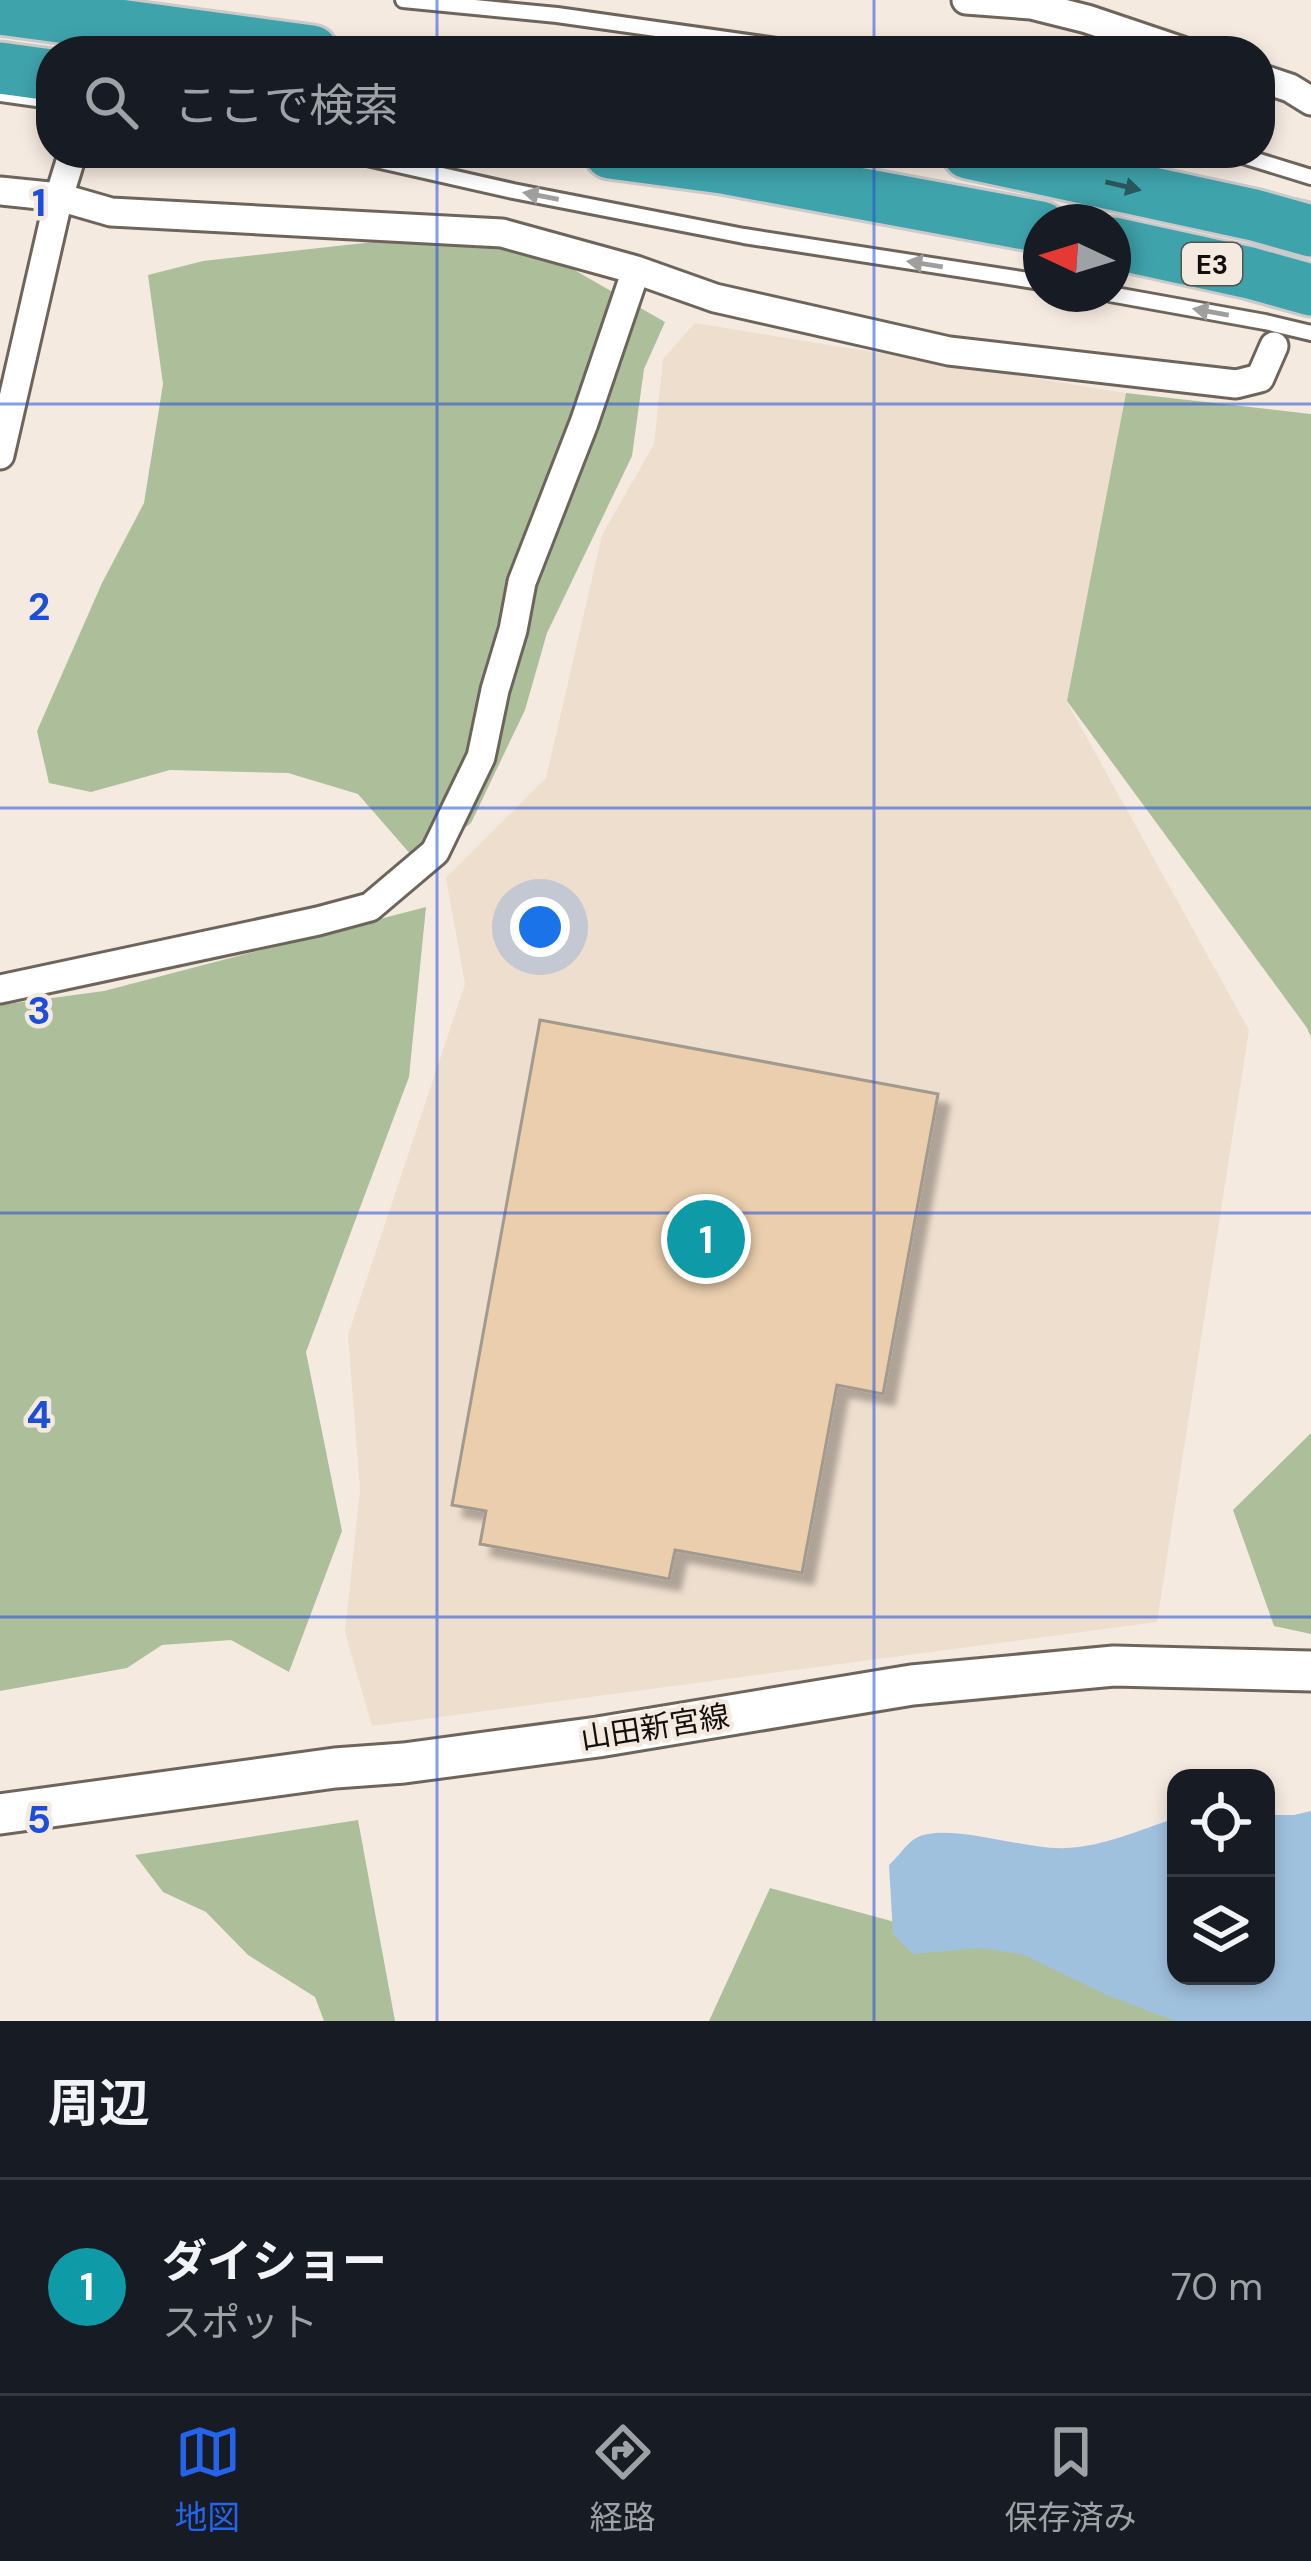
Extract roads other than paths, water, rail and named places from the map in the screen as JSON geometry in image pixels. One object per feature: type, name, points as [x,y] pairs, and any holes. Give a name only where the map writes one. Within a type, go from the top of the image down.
[{"type":"highway","points":[[0,9],[201,36]]},
{"type":"highway","points":[[0,68],[36,73]]},
{"type":"highway","points":[[722,168],[1023,224]]},
{"type":"highway","name":"E3","points":[[1037,168],[1311,231]]},
{"type":"highway","name":"E3","points":[[1131,247],[1311,290]]},
{"type":"main road","name":"山田新宮線","points":[[0,1814],[598,1737],[912,1685],[1114,1666],[1311,1671]]},
{"type":"street","points":[[965,0],[1031,5],[1136,36]]},
{"type":"street","points":[[1275,83],[1311,101]]},
{"type":"street","points":[[0,455],[68,168]]},
{"type":"street","points":[[0,191],[59,197],[111,212],[502,233],[636,270],[715,298],[970,354],[1236,384],[1260,378],[1274,346]]},
{"type":"street","points":[[0,989],[370,907],[435,852],[481,757],[522,582],[584,423],[636,270]]},
{"type":"lane","points":[[403,0],[706,36]]},
{"type":"lane","points":[[0,94],[36,99]]},
{"type":"lane","points":[[1275,166],[1311,177]]},
{"type":"lane","points":[[412,168],[744,236],[1023,279]]},
{"type":"lane","points":[[1131,298],[1311,333]]},
{"type":"water","points":[[1311,1811],[1311,2021],[1175,2021],[1022,1954],[979,1948],[913,1954],[893,1934],[889,1865],[916,1838],[967,1834],[1050,1848],[1081,1847],[1167,1821],[1167,1985],[1275,1985],[1275,1815]]},
{"type":"tunnel","points":[[1274,346],[1311,192]]},
{"type":"place","name":"ダイショー","points":[[706,1239]]}]
